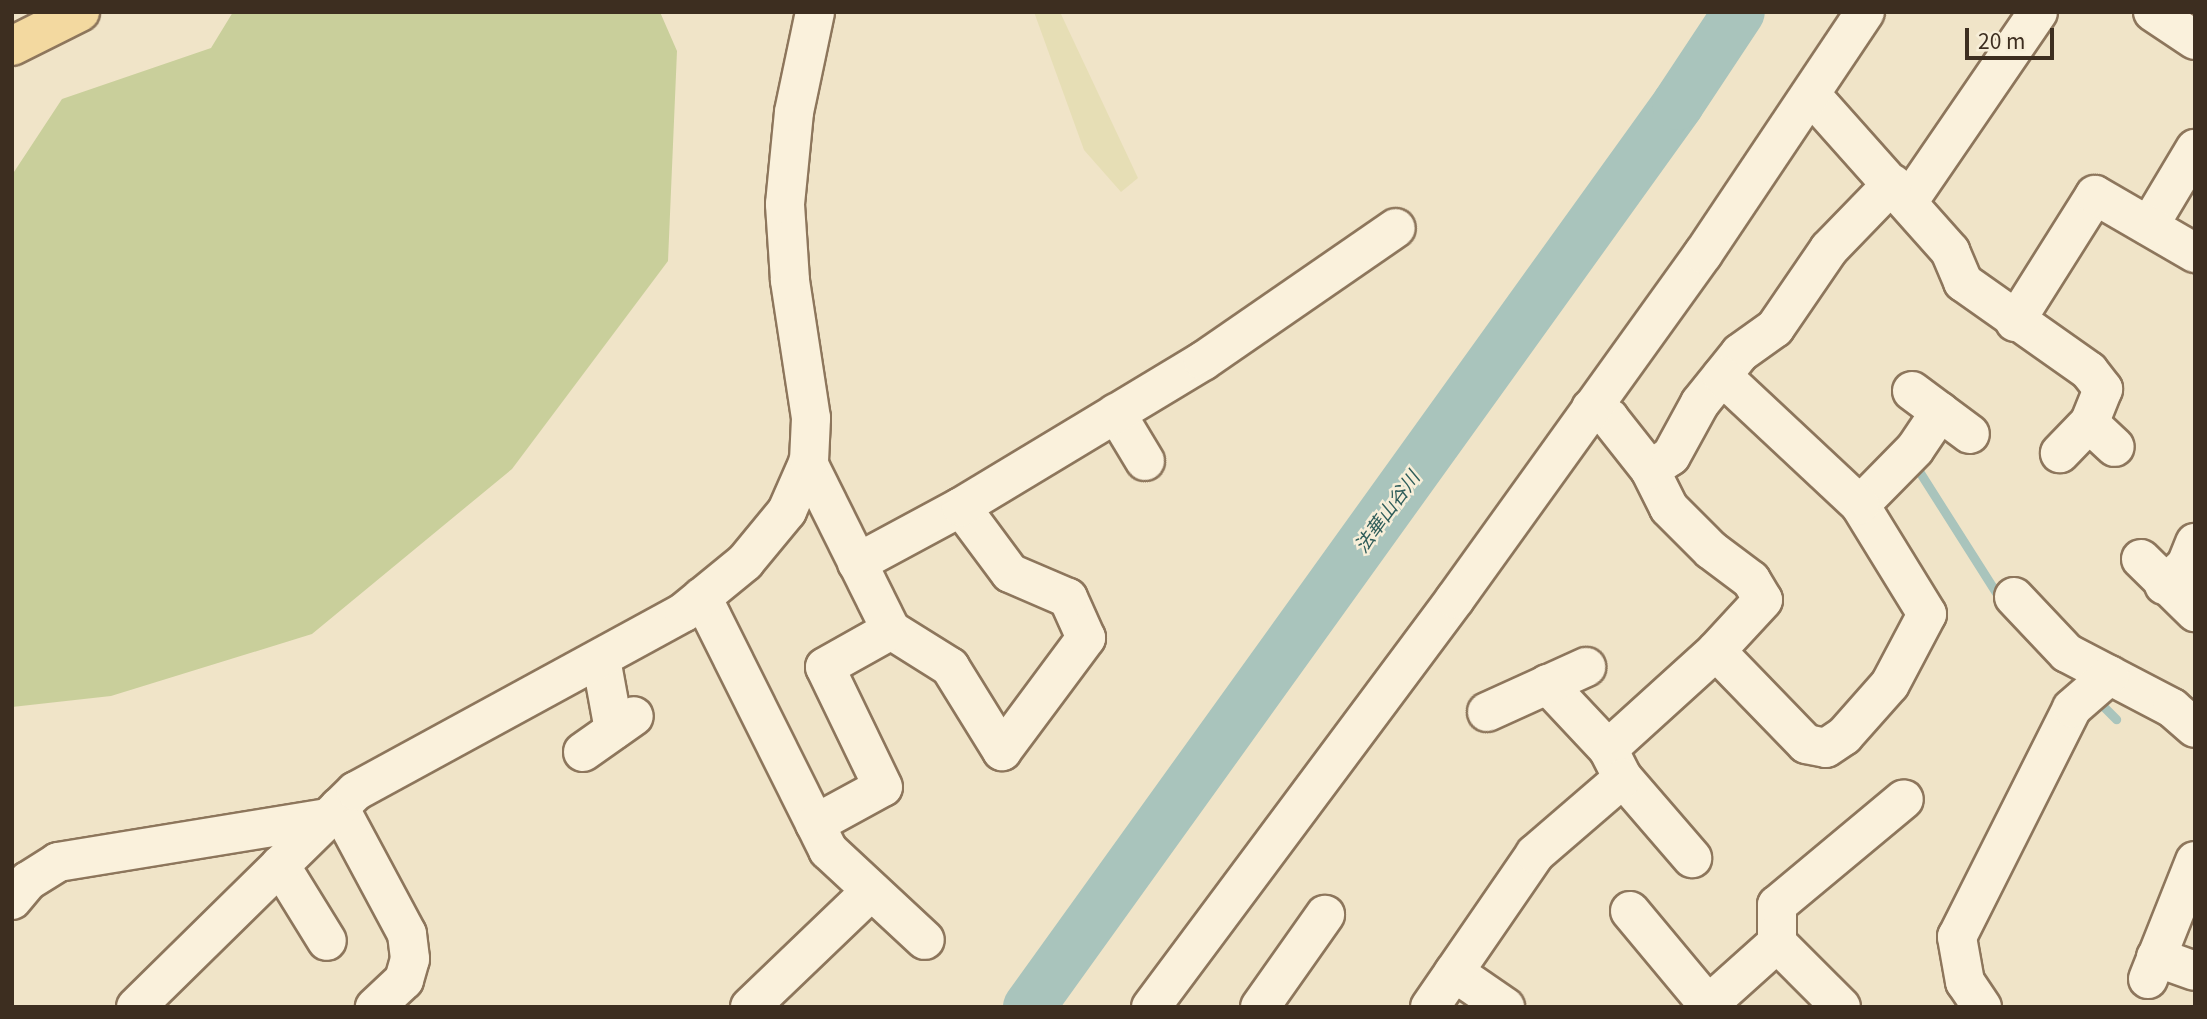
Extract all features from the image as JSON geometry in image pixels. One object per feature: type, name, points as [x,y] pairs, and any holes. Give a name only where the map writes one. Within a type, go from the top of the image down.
[{"type":"main road","points":[[12,46],[80,12]]},
{"type":"street","points":[[136,1007],[356,791],[684,612],[745,562],[787,511],[808,463],[811,418],[790,280],[785,204],[794,112],[815,12]]},
{"type":"street","points":[[1151,1007],[1455,599],[1812,96],[1865,12]]},
{"type":"street","points":[[1650,470],[1671,456],[1700,403],[1740,353],[1775,328],[1798,276],[1844,231],[1900,193],[2038,12]]},
{"type":"street","points":[[2153,12],[2195,40]]},
{"type":"street","points":[[1812,96],[1958,261],[1963,282],[2015,322],[2089,371],[2103,389],[2102,435],[2060,453]]},
{"type":"street","points":[[2149,226],[2195,149]]},
{"type":"street","points":[[2015,322],[2095,195],[2195,253]]},
{"type":"street","points":[[858,563],[961,507],[1245,335],[1295,295],[1396,228]]},
{"type":"street","points":[[1716,651],[1806,744],[1826,748],[1844,736],[1890,684],[1927,614],[1860,505],[1722,376]]},
{"type":"street","points":[[1430,1007],[1535,854],[1763,600],[1751,580],[1712,550],[1670,508],[1650,470],[1609,418],[1591,408]]},
{"type":"street","points":[[1860,505],[1915,449],[1940,412]]},
{"type":"street","points":[[1116,413],[1145,461]]},
{"type":"street","points":[[808,463],[891,630],[950,667],[1002,751],[1086,638],[1068,598],[1010,573],[961,507]]},
{"type":"street","points":[[2195,543],[2186,565],[2152,572],[2195,612]]},
{"type":"street","points":[[702,597],[828,850],[925,940]]},
{"type":"street","points":[[2014,597],[2067,653],[2172,708],[2195,728]]},
{"type":"street","points":[[815,824],[883,787],[825,667],[891,630]]},
{"type":"street","points":[[583,752],[625,722],[601,659]]},
{"type":"street","points":[[1487,712],[1586,667]]},
{"type":"street","points":[[1982,1007],[1965,982],[1957,937],[2072,708],[2110,676]]},
{"type":"street","points":[[1547,684],[1692,858]]},
{"type":"street","points":[[1841,1007],[1777,943],[1777,905],[1904,799]]},
{"type":"street","points":[[12,900],[28,881],[58,862],[333,813]]},
{"type":"street","points":[[333,813],[407,934],[410,959],[404,980],[375,1007]]},
{"type":"street","points":[[2195,861],[2152,968],[2195,971]]},
{"type":"street","points":[[280,865],[327,941]]},
{"type":"street","points":[[756,1005],[871,891]]},
{"type":"street","points":[[1630,911],[1709,1006],[1777,943]]},
{"type":"street","points":[[1260,1007],[1325,915]]},
{"type":"street","points":[[1454,972],[1505,1007]]},
{"type":"shaded area","points":[[1034,12],[1060,12],[1138,178],[1121,192],[1084,150]]},
{"type":"green space","points":[[233,12],[660,12],[677,51],[668,261],[512,469],[312,634],[111,696],[12,707],[12,175],[62,99],[211,48]]},
{"type":"waterway","name":"法華山谷川","points":[[1029,1007],[1678,104],[1739,12]]},
{"type":"waterway","points":[[1917,468],[2002,602]]},
{"type":"waterway","points":[[2095,698],[2116,719]]}]
